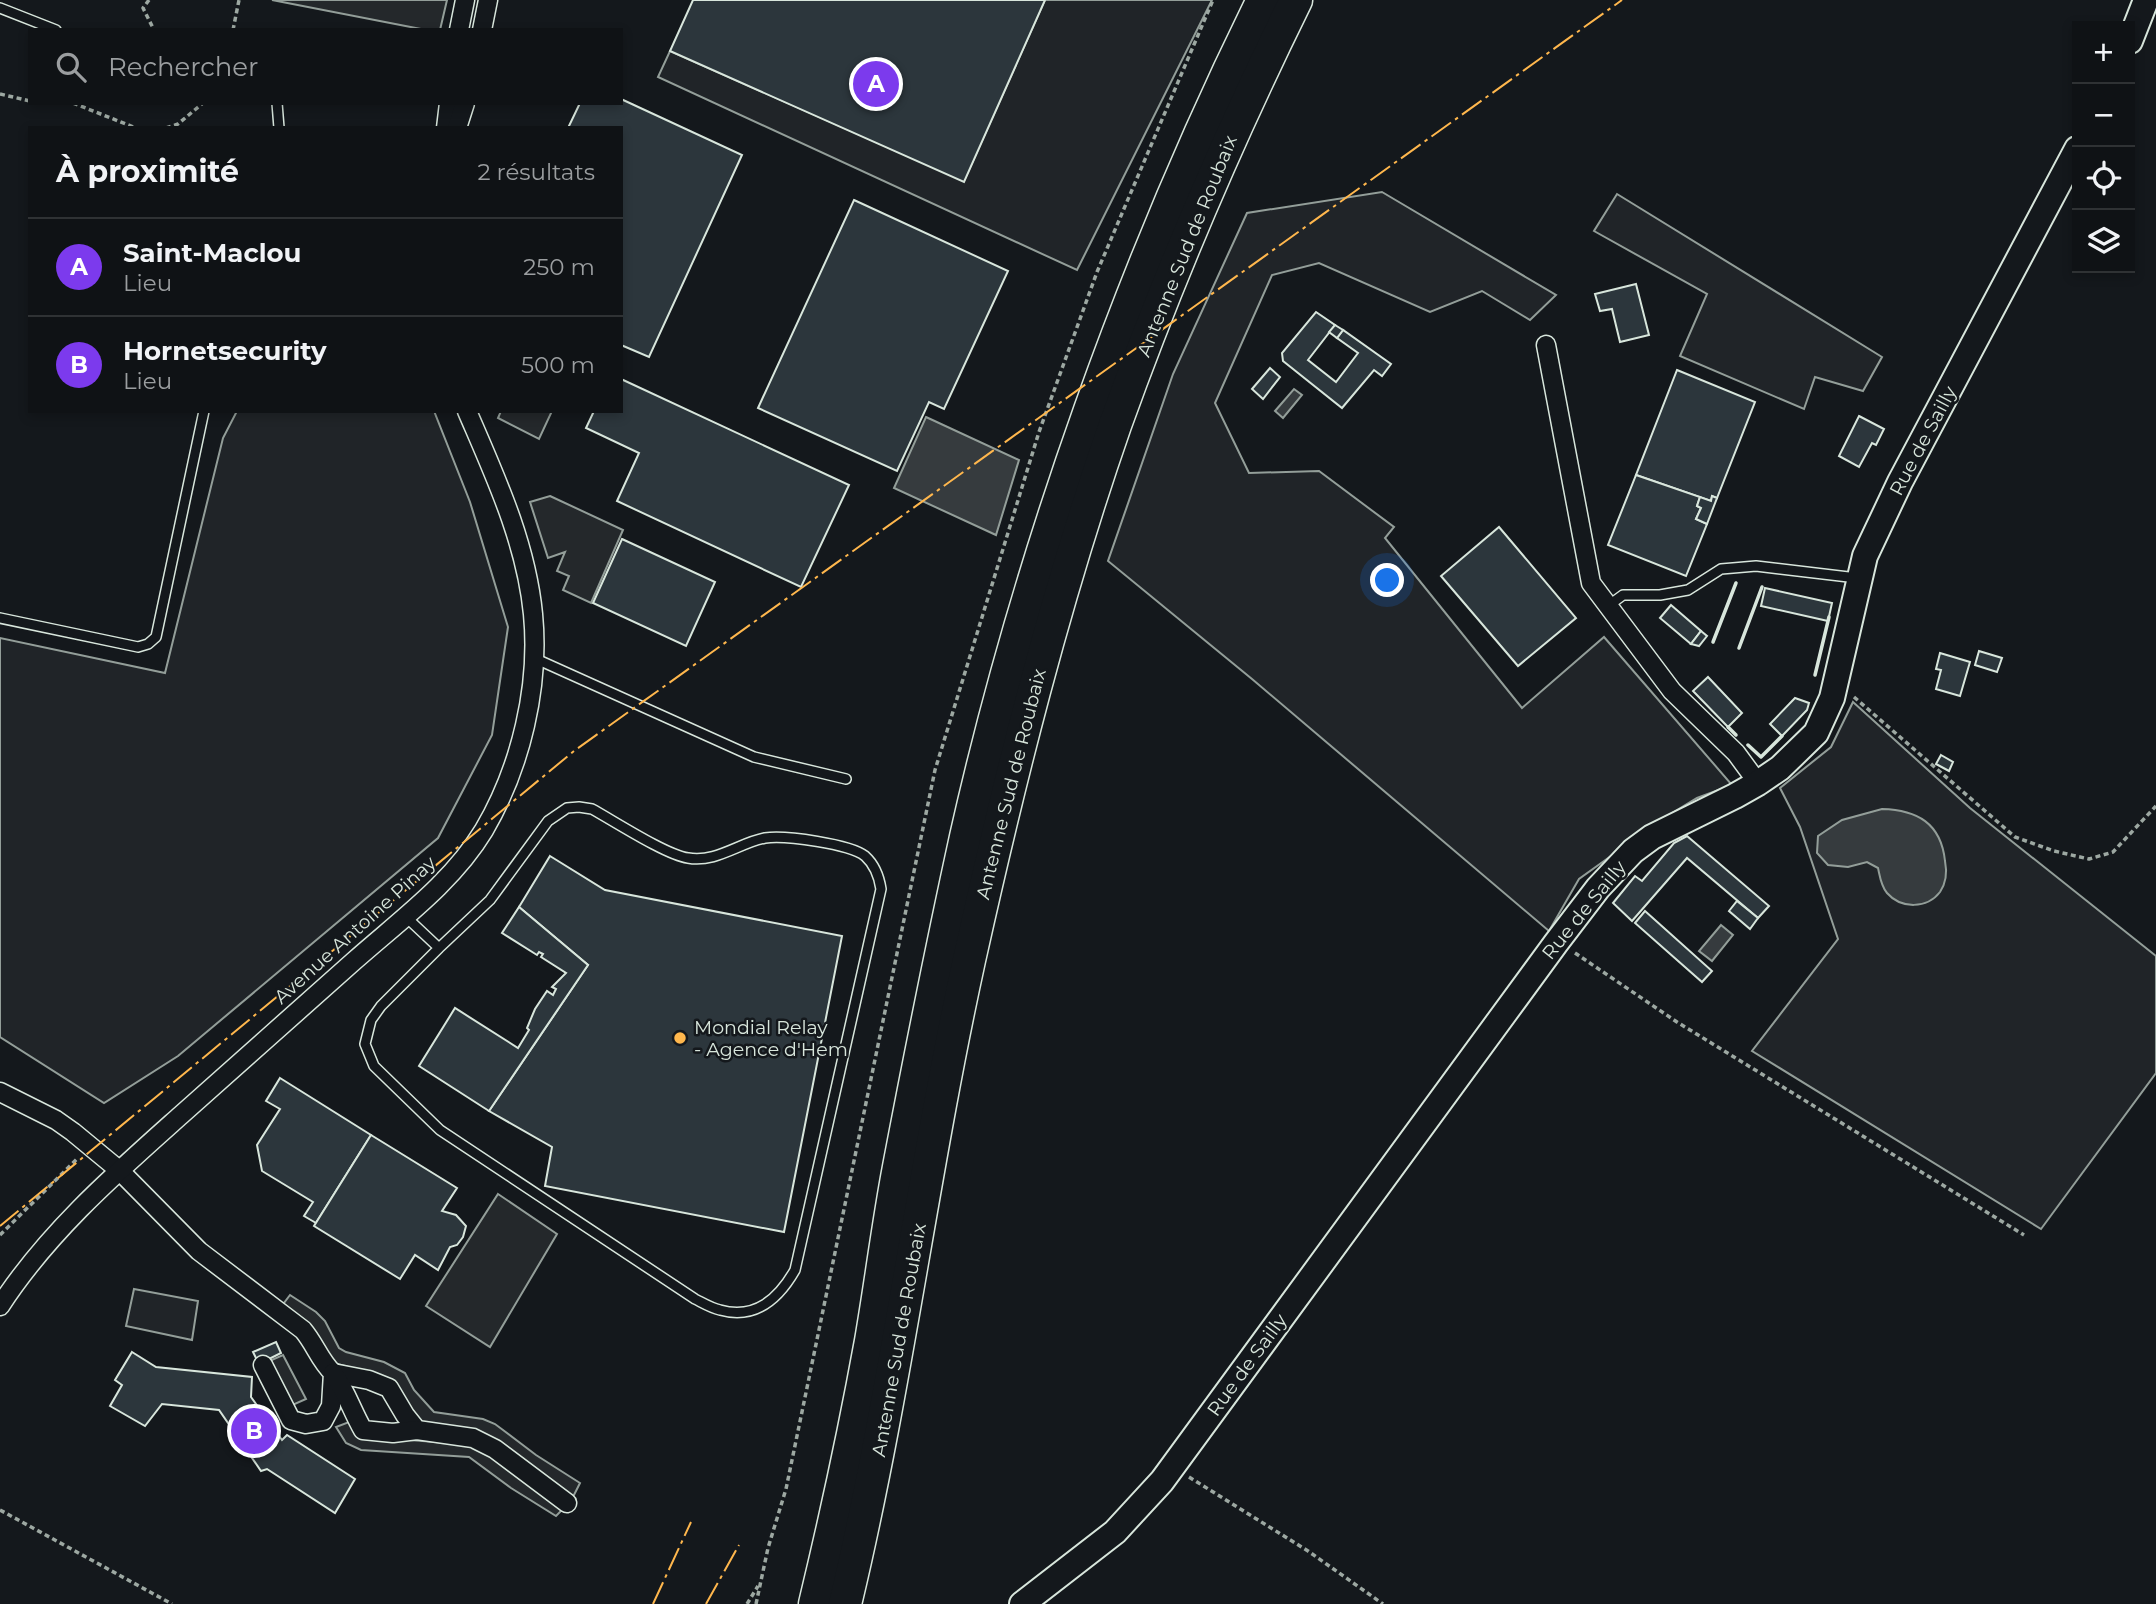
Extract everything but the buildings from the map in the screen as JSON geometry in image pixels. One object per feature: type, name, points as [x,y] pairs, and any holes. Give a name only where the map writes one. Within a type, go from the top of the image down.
[{"type":"highway","name":"Antenne Sud de Roubaix","points":[[815,1604],[850,1449],[899,1170],[966,837],[1006,680],[1048,540],[1106,369],[1186,166],[1263,0]]},
{"type":"highway","name":"Antenne Sud de Roubaix","points":[[845,1604],[883,1433],[968,966],[1026,717],[1097,480],[1128,390],[1210,184],[1296,0]]},
{"type":"street","points":[[459,28],[465,0]]},
{"type":"street","points":[[482,28],[488,0]]},
{"type":"street","points":[[2135,28],[2146,0]]},
{"type":"street","points":[[446,126],[449,105]]},
{"type":"street","points":[[458,126],[464,105]]},
{"type":"street","name":"Rue de Sailly","points":[[1022,1604],[1115,1532],[1173,1466],[1598,888],[1633,851],[1652,837],[1758,783],[1780,768],[1816,733],[1826,716],[1836,682],[1865,556],[1900,482],[2072,158]]},
{"type":"street","points":[[1546,345],[1591,583],[1672,691],[1736,753],[1758,783]]},
{"type":"street","name":"Avenue Antoine Pinay","points":[[0,1306],[47,1242],[119,1170],[436,888],[469,851],[498,802],[521,737],[531,689],[534,658],[533,613],[526,569],[498,483],[468,413]]},
{"type":"street","points":[[0,1092],[56,1120],[102,1156],[200,1251],[303,1330],[313,1342],[324,1364],[344,1389],[363,1430],[393,1433],[417,1430],[473,1438],[495,1449],[567,1503]]},
{"type":"street","points":[[263,1365],[291,1420],[306,1424],[323,1421],[331,1406],[333,1373]]},
{"type":"street","points":[[333,1373],[369,1380],[389,1388],[417,1430]]},
{"type":"lane","points":[[0,8],[51,28]]},
{"type":"lane","points":[[277,105],[279,126]]},
{"type":"lane","points":[[0,618],[138,647],[156,637],[204,413]]},
{"type":"lane","points":[[1608,606],[1623,595],[1660,595],[1688,590],[1721,569],[1756,566],[1859,578]]},
{"type":"lane","points":[[534,658],[754,757],[846,779]]},
{"type":"lane","points":[[567,808],[592,809],[686,858],[715,856],[764,838],[779,837],[850,849],[864,856],[878,874],[881,889],[795,1270],[784,1290],[769,1304],[741,1312],[721,1311],[695,1299],[440,1130],[374,1066],[365,1044],[371,1020],[380,1006],[439,947],[490,900],[548,821],[567,808]]},
{"type":"lane","points":[[405,916],[439,947]]},
{"type":"path","points":[[149,0],[144,8],[153,28]]},
{"type":"path","points":[[233,28],[239,0]]},
{"type":"path","points":[[0,94],[28,101]]},
{"type":"path","points":[[78,105],[131,126]]},
{"type":"path","points":[[172,126],[201,105]]},
{"type":"path","points":[[1836,682],[2015,837],[2054,851],[2089,859],[2113,852],[2156,806]]},
{"type":"path","points":[[1558,941],[1677,1022],[2024,1235]]},
{"type":"path","points":[[0,1235],[76,1159],[102,1156]]},
{"type":"path","points":[[1173,1466],[1308,1551],[1383,1604]]},
{"type":"path","points":[[0,1510],[172,1604]]},
{"type":"path","points":[[747,1604],[761,1581]]},
{"type":"shaded area","points":[[272,0],[447,0],[440,28],[416,28]]},
{"type":"shaded area","points":[[1045,0],[1212,0],[1077,270],[658,77],[670,51],[964,181]]},
{"type":"shaded area","points":[[1382,192],[1556,295],[1530,320],[1482,291],[1430,312],[1319,263],[1272,275],[1215,403],[1249,473],[1319,471],[1394,527],[1385,538],[1522,708],[1604,637],[1732,785],[1697,798],[1664,818],[1579,879],[1549,931],[1252,679],[1108,561],[1173,374],[1247,213]]},
{"type":"shaded area","points":[[1617,194],[1882,357],[1863,391],[1815,377],[1804,409],[1680,356],[1707,294],[1594,231]]},
{"type":"shaded area","points":[[1294,389],[1302,395],[1283,418],[1275,411]]},
{"type":"shaded area","points":[[236,413],[435,413],[470,502],[508,627],[492,735],[438,838],[178,1056],[104,1103],[0,1037],[0,638],[165,673],[223,438]]},
{"type":"shaded area","points":[[500,413],[551,413],[539,439],[498,418]]},
{"type":"shaded area","points":[[926,417],[1019,460],[996,535],[894,488]]},
{"type":"shaded area","points":[[550,496],[623,530],[591,603],[563,590],[569,576],[557,571],[565,552],[548,558],[530,502]]},
{"type":"shaded area","points":[[1853,702],[1970,808],[2156,956],[2156,1073],[2041,1229],[1752,1051],[1838,939],[1800,827],[1780,788],[1831,747]]},
{"type":"shaded area","points":[[1882,809],[1916,816],[1933,828],[1938,837],[1943,848],[1946,877],[1940,892],[1928,902],[1914,905],[1899,902],[1885,890],[1878,868],[1867,862],[1848,867],[1828,865],[1817,853],[1818,836],[1842,820]]},
{"type":"shaded area","points":[[1721,925],[1733,935],[1712,961],[1699,951]]},
{"type":"shaded area","points":[[498,1194],[557,1234],[490,1347],[426,1306]]},
{"type":"shaded area","points":[[134,1289],[198,1301],[192,1340],[126,1326]]},
{"type":"shaded area","points":[[290,1295],[325,1321],[339,1348],[384,1362],[405,1373],[414,1390],[434,1412],[483,1419],[495,1424],[580,1483],[573,1497],[423,1422],[413,1413],[394,1383],[384,1377],[334,1363],[281,1307]]},
{"type":"shaded area","points":[[283,1355],[306,1399],[288,1407],[267,1362]]},
{"type":"shaded area","points":[[349,1422],[384,1438],[474,1445],[564,1508],[556,1516],[469,1457],[361,1450],[346,1443],[336,1427]]},
{"type":"wall","points":[[1713,642],[1736,583]]},
{"type":"wall","points":[[1739,648],[1762,587]]},
{"type":"wall","points":[[1815,675],[1829,617]]},
{"type":"wall","points":[[1728,727],[1736,735]]},
{"type":"wall","points":[[1748,745],[1761,757],[1782,736]]},
{"type":"power","points":[[0,1226],[574,751],[1622,0]]},
{"type":"power","points":[[653,1604],[691,1522]]},
{"type":"power","points":[[706,1604],[739,1545]]},
{"type":"place","name":"Saint-Maclou","points":[[876,84]]},
{"type":"place","name":"Mondial Relay - Agence d'Hem","points":[[680,1038]]},
{"type":"place","name":"Hornetsecurity","points":[[254,1431]]}]
